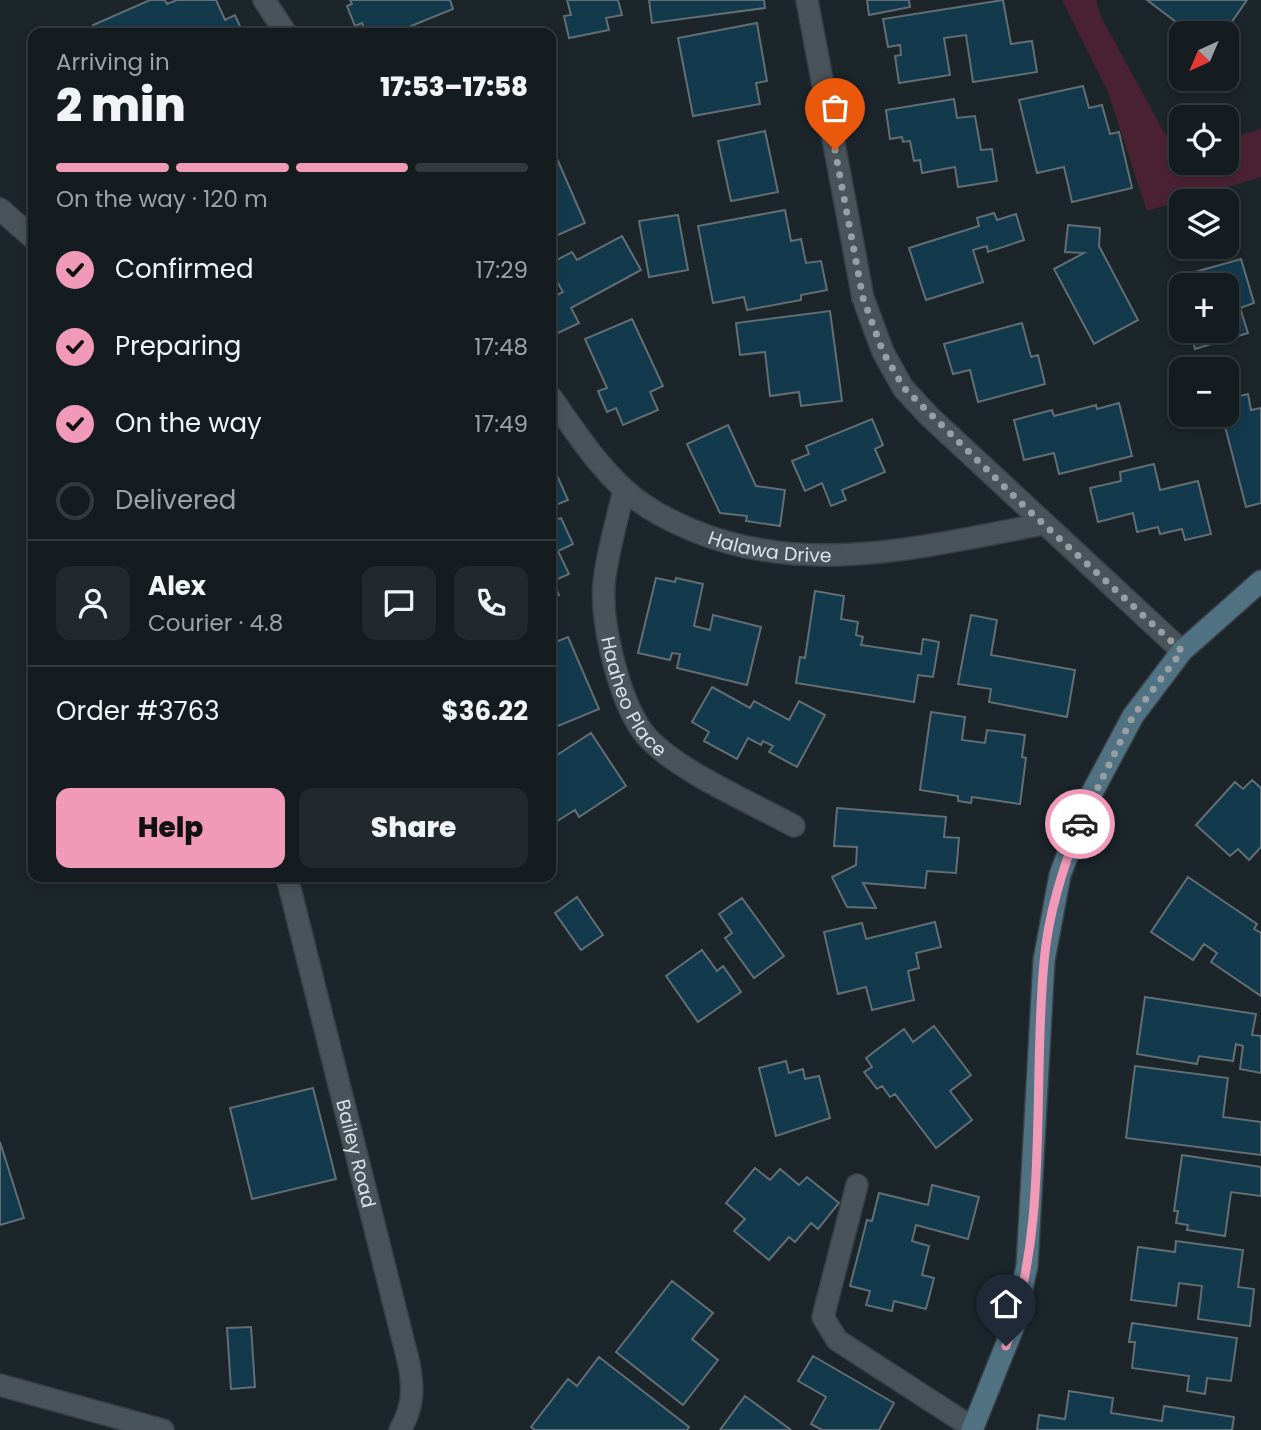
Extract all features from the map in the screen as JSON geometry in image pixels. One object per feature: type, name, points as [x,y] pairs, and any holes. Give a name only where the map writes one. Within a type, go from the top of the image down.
[{"type":"street","points":[[264,0],[283,28]]},
{"type":"street","points":[[807,0],[863,298],[883,352],[904,388],[929,416],[1182,651]]},
{"type":"street","points":[[0,209],[28,234]]},
{"type":"street","name":"Halawa Drive","points":[[556,403],[624,490],[668,520],[715,540],[766,553],[806,556],[876,554],[1043,524]]},
{"type":"street","name":"Haaheo Place","points":[[624,490],[604,585],[611,648],[623,698],[648,737],[684,765],[794,826]]},
{"type":"street","points":[[857,1185],[823,1317],[837,1340],[972,1429],[1013,1328],[1027,1266],[1044,960],[1060,876],[1087,803],[1133,716],[1182,651],[1261,581]]},
{"type":"street","name":"Bailey Road","points":[[288,882],[409,1364],[413,1388],[411,1411],[400,1430]]},
{"type":"street","points":[[0,1385],[163,1430]]},
{"type":"shaded area","points":[[1062,0],[1096,0],[1101,17],[1165,134],[1169,135],[1169,175],[1239,175],[1239,135],[1261,129],[1261,177],[1221,189],[1169,189],[1169,204],[1147,211],[1108,92]]},
{"type":"building","points":[[150,0],[165,0],[167,4],[177,0],[216,0],[225,20],[235,15],[241,28],[94,28],[93,25]]},
{"type":"building","points":[[350,0],[450,0],[453,9],[406,28],[364,28],[362,23],[355,26],[347,6],[352,4]]},
{"type":"building","points":[[567,0],[618,0],[622,15],[606,18],[609,30],[569,38],[564,16],[571,15]]},
{"type":"building","points":[[649,0],[764,0],[765,8],[652,23]]},
{"type":"building","points":[[867,0],[909,0],[910,7],[869,15]]},
{"type":"building","points":[[1003,0],[1011,44],[1032,41],[1037,72],[973,82],[966,35],[944,38],[950,75],[899,83],[895,56],[901,55],[900,45],[888,47],[883,19]]},
{"type":"building","points":[[1147,0],[1247,0],[1232,21],[1175,21]]},
{"type":"building","points":[[757,23],[767,81],[756,83],[760,104],[693,116],[678,38]]},
{"type":"building","points":[[1083,86],[1089,108],[1102,105],[1110,134],[1119,132],[1132,188],[1072,202],[1064,167],[1037,173],[1019,100]]},
{"type":"building","points":[[954,99],[957,118],[975,116],[981,150],[992,149],[997,181],[958,187],[955,167],[922,173],[920,160],[914,161],[910,141],[903,142],[902,137],[890,139],[886,110]]},
{"type":"building","points":[[765,131],[778,192],[731,201],[718,141]]},
{"type":"building","points":[[556,156],[585,223],[556,236]]},
{"type":"building","points":[[785,210],[791,241],[801,239],[806,263],[821,261],[827,290],[801,295],[801,300],[747,310],[744,297],[713,303],[698,226]]},
{"type":"building","points":[[994,213],[997,220],[1016,214],[1024,240],[988,252],[987,246],[973,250],[983,282],[926,300],[909,248],[979,226],[977,218]]},
{"type":"building","points":[[678,215],[688,270],[649,277],[639,221]]},
{"type":"building","points":[[1068,225],[1100,228],[1099,246],[1138,320],[1094,344],[1054,269],[1084,253],[1065,252]]},
{"type":"building","points":[[622,236],[641,270],[571,308],[579,323],[556,334],[556,296],[563,292],[556,280],[556,260],[572,252],[577,260]]},
{"type":"building","points":[[1241,259],[1254,303],[1240,308],[1248,333],[1239,336],[1239,273],[1192,273]]},
{"type":"building","points":[[830,311],[842,401],[801,406],[799,392],[770,396],[765,352],[740,355],[736,323]]},
{"type":"building","points":[[632,319],[663,386],[650,392],[658,410],[623,425],[616,408],[607,412],[598,391],[607,388],[585,339]]},
{"type":"building","points":[[1022,323],[1031,357],[1038,355],[1045,384],[978,402],[970,370],[953,374],[944,344]]},
{"type":"building","points":[[1193,343],[1215,343],[1195,349]]},
{"type":"building","points":[[1248,394],[1251,410],[1261,408],[1261,503],[1246,507],[1225,427],[1239,427],[1239,396]]},
{"type":"building","points":[[1119,403],[1132,456],[1059,474],[1054,453],[1024,460],[1014,420],[1052,410],[1054,416],[1096,405],[1097,409]]},
{"type":"building","points":[[872,419],[883,445],[875,449],[885,472],[842,490],[846,500],[831,506],[822,483],[805,491],[792,461],[809,454],[806,446]]},
{"type":"building","points":[[728,425],[756,486],[785,490],[780,526],[746,521],[747,516],[720,513],[687,444]]},
{"type":"building","points":[[1154,464],[1160,490],[1198,481],[1211,534],[1185,540],[1182,529],[1160,534],[1158,527],[1137,532],[1133,513],[1098,522],[1090,488],[1121,481],[1120,472]]},
{"type":"building","points":[[556,473],[568,500],[556,505]]},
{"type":"building","points":[[561,518],[573,544],[558,551],[569,574],[556,580],[556,520]]},
{"type":"building","points":[[656,578],[675,582],[676,578],[703,584],[694,626],[710,630],[713,615],[761,627],[747,685],[677,668],[680,654],[672,653],[670,660],[638,653]]},
{"type":"building","points":[[815,591],[844,596],[841,619],[858,622],[856,635],[863,637],[861,645],[921,654],[923,639],[939,642],[933,677],[918,675],[914,702],[796,683],[800,657],[805,658]]},
{"type":"building","points":[[971,615],[997,620],[991,655],[1075,670],[1067,717],[989,702],[991,689],[958,684]]},
{"type":"building","points":[[568,637],[599,709],[558,726],[556,722],[556,642]]},
{"type":"building","points":[[712,687],[750,708],[754,701],[789,720],[799,701],[825,715],[797,767],[769,752],[773,746],[763,741],[761,745],[748,738],[737,759],[704,741],[709,732],[692,722]]},
{"type":"building","points":[[931,712],[965,717],[962,740],[985,743],[987,730],[1025,735],[1022,757],[1026,758],[1020,804],[972,797],[971,803],[958,801],[958,796],[920,790]]},
{"type":"building","points":[[591,733],[626,786],[579,817],[575,810],[556,822],[556,756]]},
{"type":"building","points":[[1252,780],[1261,788],[1261,847],[1249,860],[1238,849],[1230,856],[1196,825],[1235,782],[1243,789]]},
{"type":"building","points":[[837,808],[946,817],[944,837],[959,838],[956,873],[927,871],[925,888],[863,883],[876,908],[847,907],[832,877],[856,865],[857,847],[834,846]]},
{"type":"building","points":[[1188,877],[1257,924],[1254,929],[1261,933],[1261,996],[1211,962],[1217,953],[1204,944],[1193,960],[1151,932]]},
{"type":"building","points":[[577,897],[603,935],[581,950],[555,913]]},
{"type":"building","points":[[742,898],[784,956],[754,978],[725,938],[732,933],[719,914]]},
{"type":"building","points":[[935,922],[941,947],[916,953],[919,968],[908,971],[914,1000],[872,1010],[866,987],[838,994],[824,932],[862,923],[866,939]]},
{"type":"building","points":[[702,950],[717,971],[723,966],[741,992],[698,1022],[666,976]]},
{"type":"building","points":[[1145,997],[1256,1014],[1252,1035],[1261,1036],[1261,1073],[1240,1069],[1243,1046],[1236,1044],[1233,1061],[1199,1056],[1197,1064],[1137,1054]]},
{"type":"building","points":[[934,1026],[971,1075],[950,1091],[972,1120],[936,1148],[895,1094],[890,1097],[882,1086],[877,1089],[864,1072],[872,1067],[866,1058],[904,1029],[913,1042]]},
{"type":"building","points":[[786,1061],[789,1073],[803,1069],[805,1079],[819,1076],[830,1118],[776,1136],[759,1068]]},
{"type":"building","points":[[1135,1066],[1228,1078],[1223,1117],[1261,1122],[1261,1155],[1126,1138]]},
{"type":"building","points":[[313,1088],[336,1179],[252,1199],[230,1108]]},
{"type":"building","points":[[0,1142],[24,1218],[0,1225]]},
{"type":"building","points":[[1182,1155],[1261,1167],[1261,1196],[1231,1192],[1225,1236],[1187,1230],[1188,1225],[1176,1223],[1178,1211],[1174,1211]]},
{"type":"building","points":[[755,1168],[770,1180],[780,1169],[799,1185],[807,1177],[839,1203],[818,1229],[811,1223],[795,1242],[789,1237],[769,1260],[734,1231],[745,1219],[726,1203]]},
{"type":"building","points":[[932,1185],[979,1197],[968,1239],[916,1225],[912,1241],[929,1246],[922,1275],[934,1278],[926,1309],[894,1301],[892,1311],[866,1305],[870,1291],[850,1286],[867,1220],[872,1221],[879,1193],[928,1205]]},
{"type":"building","points":[[1176,1241],[1243,1250],[1238,1287],[1254,1289],[1250,1326],[1198,1319],[1202,1286],[1179,1283],[1176,1306],[1131,1300],[1138,1247],[1175,1252]]},
{"type":"building","points":[[672,1281],[713,1313],[692,1339],[718,1360],[683,1405],[616,1352]]},
{"type":"building","points":[[1132,1323],[1237,1338],[1231,1381],[1207,1378],[1205,1394],[1187,1391],[1189,1376],[1132,1368],[1135,1342],[1129,1342]]},
{"type":"building","points":[[251,1327],[255,1387],[231,1389],[227,1328]]},
{"type":"building","points":[[813,1356],[894,1403],[879,1430],[822,1430],[811,1424],[826,1397],[798,1381]]},
{"type":"building","points":[[599,1357],[689,1427],[687,1430],[535,1430],[531,1427],[568,1379],[577,1386]]},
{"type":"building","points":[[1069,1391],[1113,1398],[1111,1413],[1162,1421],[1164,1406],[1234,1417],[1232,1430],[1037,1430],[1039,1415],[1065,1419]]},
{"type":"building","points":[[745,1396],[791,1430],[720,1430]]},
{"type":"way so far","points":[[835,150],[863,298],[883,352],[904,388],[929,416],[1024,506],[1182,651],[1133,716],[1087,803],[1080,824]]},
{"type":"route","points":[[1006,1346],[1013,1328],[1027,1266],[1034,1187],[1044,960],[1060,876],[1080,824]]}]
